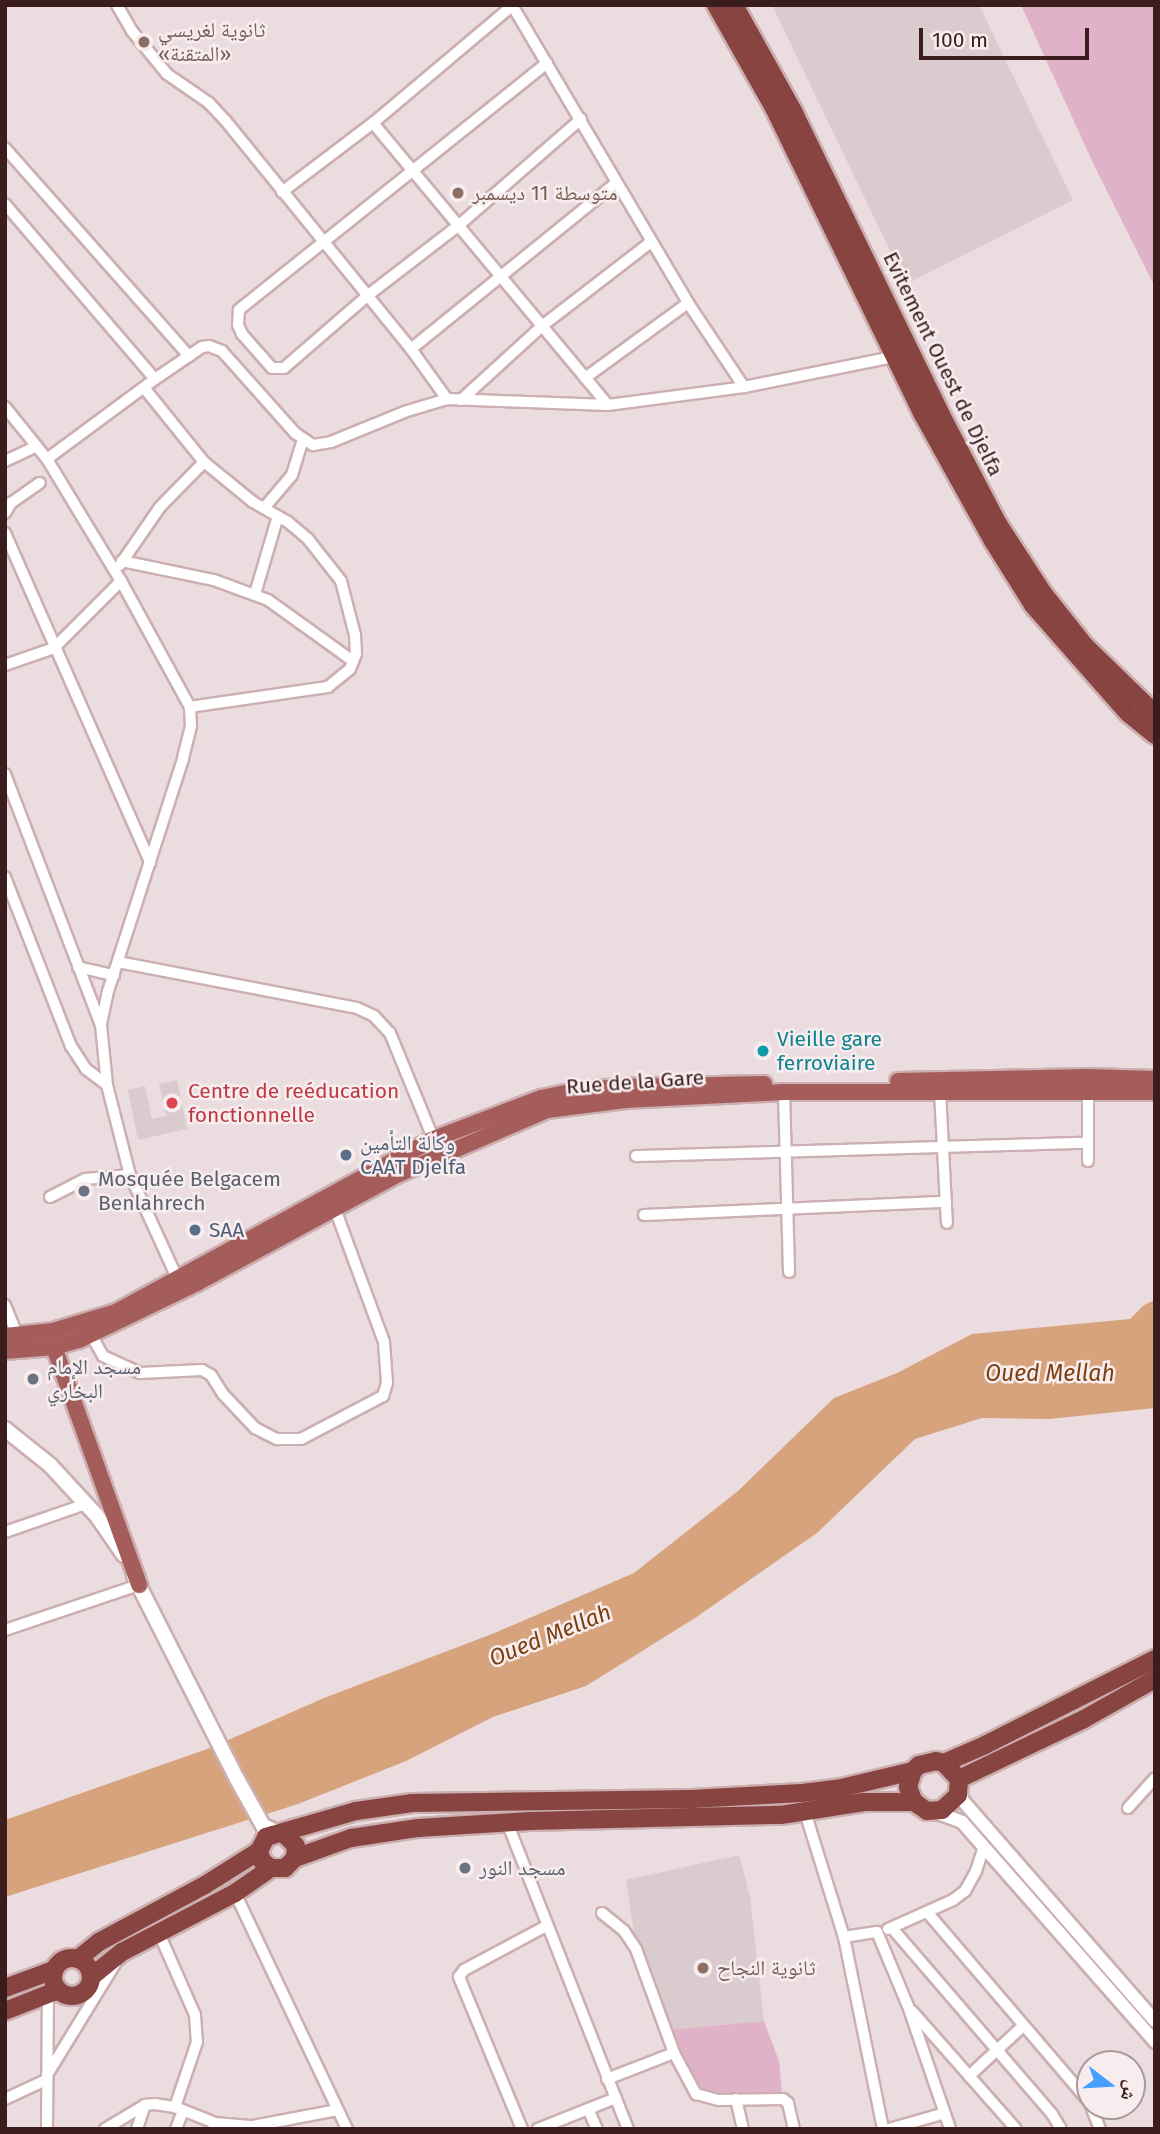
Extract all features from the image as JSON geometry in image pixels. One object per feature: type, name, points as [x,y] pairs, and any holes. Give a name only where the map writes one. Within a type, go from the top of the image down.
[{"type":"highway","name":"Evitement Ouest de Djelfa","points":[[716,5],[774,108],[903,355],[998,524],[1043,593],[1085,646],[1155,713]]},
{"type":"highway","name":"Evitement Ouest de Djelfa","points":[[734,5],[794,113],[903,355]]},
{"type":"highway","points":[[903,355],[922,414],[993,541],[1033,605],[1129,713],[1155,737]]},
{"type":"highway","points":[[78,1959],[99,1942],[205,1885],[269,1837],[356,1811],[412,1803],[691,1799],[837,1789],[913,1771],[927,1761],[944,1763],[1031,1724],[1155,1660]]},
{"type":"highway","points":[[91,1977],[122,1952],[235,1893],[271,1868],[285,1868],[295,1858],[351,1838],[383,1832],[507,1822],[805,1812],[864,1802],[914,1802],[935,1812],[949,1807],[959,1783],[1155,1679]]},
{"type":"highway","points":[[944,1763],[959,1783]]},
{"type":"highway","points":[[913,1771],[908,1787],[914,1802]]},
{"type":"highway","points":[[269,1837],[296,1846],[295,1858]]},
{"type":"highway","points":[[269,1837],[262,1861],[271,1868]]},
{"type":"highway","points":[[5,1988],[54,1970],[66,1959],[78,1959],[87,1966],[91,1977],[88,1988],[79,1995],[53,1993],[5,2011]]},
{"type":"highway","points":[[53,1993],[54,1970]]},
{"type":"main road","name":"Rue de la Gare","points":[[5,1351],[54,1348],[91,1335],[431,1140],[541,1098],[581,1090],[1088,1077],[1155,1079]]},
{"type":"main road","name":"Rue de la Gare","points":[[11,1335],[82,1324],[116,1312],[181,1285],[440,1155],[537,1114],[581,1104],[783,1092],[1088,1090],[1155,1093]]},
{"type":"main road","points":[[54,1348],[139,1585]]},
{"type":"main road","points":[[5,1429],[50,1465],[86,1503],[118,1543],[269,1837]]},
{"type":"street","points":[[117,5],[132,31],[167,74],[209,103],[411,349],[447,399]]},
{"type":"street","points":[[282,192],[373,123],[512,6],[688,303],[744,387]]},
{"type":"street","points":[[547,63],[239,310],[237,324],[242,334],[272,368],[278,370],[367,296],[458,226],[581,119]]},
{"type":"street","points":[[373,123],[608,405]]},
{"type":"street","points":[[5,148],[188,356]]},
{"type":"street","points":[[411,349],[616,183]]},
{"type":"street","points":[[5,204],[155,379]]},
{"type":"street","points":[[461,400],[542,326],[651,242]]},
{"type":"street","points":[[585,378],[688,303]]},
{"type":"street","points":[[47,459],[202,346],[215,346],[222,351],[303,440],[321,444],[404,412],[447,399],[608,405],[744,387],[903,355]]},
{"type":"street","points":[[145,389],[204,462],[308,539],[341,581],[355,635],[350,669],[328,687],[190,707]]},
{"type":"street","points":[[5,407],[47,459],[118,576],[190,707],[191,726],[183,759],[118,962],[101,1025]]},
{"type":"street","points":[[264,509],[292,475],[303,440]]},
{"type":"street","points":[[5,461],[37,446]]},
{"type":"street","points":[[5,664],[54,648],[118,576],[122,561],[160,508],[204,462]]},
{"type":"street","points":[[5,513],[11,503],[40,483]]},
{"type":"street","points":[[255,594],[278,516]]},
{"type":"street","points":[[5,533],[150,862]]},
{"type":"street","points":[[122,561],[214,580],[255,594],[268,600],[353,661]]},
{"type":"street","points":[[5,774],[101,1025],[107,1085],[130,1175],[181,1285]]},
{"type":"street","points":[[5,877],[71,1046],[86,1069],[107,1085]]},
{"type":"street","points":[[118,962],[357,1008],[374,1016],[390,1034],[431,1140],[440,1155]]},
{"type":"street","points":[[78,967],[114,975]]},
{"type":"street","points":[[1088,1090],[1088,1161]]},
{"type":"street","points":[[940,1091],[947,1223]]},
{"type":"street","points":[[783,1092],[789,1272]]},
{"type":"street","points":[[636,1156],[1087,1143]]},
{"type":"street","points":[[50,1198],[69,1185],[85,1179],[130,1175]]},
{"type":"street","points":[[643,1215],[946,1202]]},
{"type":"street","points":[[91,1335],[103,1356],[140,1373],[188,1369],[211,1375],[245,1419],[266,1434],[288,1441],[313,1433],[383,1396],[387,1384],[384,1342],[335,1209]]},
{"type":"street","points":[[5,1305],[11,1335]]},
{"type":"street","points":[[5,1532],[86,1503]]},
{"type":"street","points":[[5,1630],[139,1585]]},
{"type":"street","points":[[1128,1808],[1155,1778]]},
{"type":"street","points":[[959,1783],[963,1801],[1155,2021]]},
{"type":"street","points":[[805,1812],[844,1937],[886,2129],[945,2113]]},
{"type":"street","points":[[935,1812],[962,1822],[1155,2042]]},
{"type":"street","points":[[507,1822],[628,2129]]},
{"type":"street","points":[[844,1937],[892,1928],[965,1891],[976,1871],[984,1847]]},
{"type":"street","points":[[235,1893],[347,2129]]},
{"type":"street","points":[[927,1912],[1023,2026],[1076,2083]]},
{"type":"street","points":[[602,1913],[624,1931],[636,1949],[674,2053],[696,2094],[719,2100],[783,2099],[788,2103],[794,2129]]},
{"type":"street","points":[[522,2129],[459,1977],[464,1970],[546,1926]]},
{"type":"street","points":[[892,1928],[1052,2114],[1060,2129]]},
{"type":"street","points":[[158,1931],[195,2015],[197,2042],[176,2129]]},
{"type":"street","points":[[877,1932],[908,2006],[950,2129]]},
{"type":"street","points":[[5,2099],[47,2078],[122,1952]]},
{"type":"street","points":[[47,2129],[47,2078],[53,1993]]},
{"type":"street","points":[[908,2006],[1016,2129]]},
{"type":"street","points":[[969,2076],[1023,2026]]},
{"type":"street","points":[[607,2079],[674,2053]]},
{"type":"street","points":[[538,2129],[559,2125],[616,2098]]},
{"type":"street","points":[[736,2098],[743,2129]]},
{"type":"street","points":[[104,2129],[145,2105],[179,2109],[214,2126],[252,2127],[338,2110]]},
{"type":"street","points":[[136,2129],[145,2105]]},
{"type":"street","points":[[588,2109],[597,2129]]},
{"type":"shaded area","points":[[772,5],[979,5],[1073,200],[906,284]]},
{"type":"shaded area","points":[[1021,5],[1155,5],[1155,287],[1093,163]]},
{"type":"shaded area","name":"Centre de reéducation fonctionnelle","points":[[177,1080],[187,1129],[138,1140],[128,1090],[145,1086],[152,1119],[166,1116],[159,1084]]},
{"type":"shaded area","name":"ثانوية النجاح","points":[[739,1855],[750,1896],[764,2021],[669,2030],[634,1933],[626,1880]]},
{"type":"shaded area","points":[[764,2021],[779,2061],[782,2093],[702,2094],[669,2030]]},
{"type":"water","name":"Oued Mellah","points":[[1155,1300],[1155,1408],[1049,1419],[982,1418],[915,1439],[817,1533],[695,1618],[586,1686],[493,1717],[406,1761],[298,1804],[5,1897],[5,1820],[210,1748],[324,1698],[492,1634],[634,1573],[738,1491],[834,1398],[897,1373],[972,1334],[1130,1319],[1144,1305]]},
{"type":"place","name":"ثانوية لغريسي «المتقنة»","points":[[144,42]]},
{"type":"place","name":"متوسطة 11 ديسمبر","points":[[458,193]]},
{"type":"place","name":"Vieille gare ferroviaire","points":[[763,1051]]},
{"type":"place","name":"Centre de reéducation fonctionnelle","points":[[172,1103]]},
{"type":"place","name":"وكالة التأمين CAAT Djelfa","points":[[346,1155]]},
{"type":"place","name":"Mosquée Belgacem Benlahrech","points":[[84,1191]]},
{"type":"place","name":"SAA","points":[[195,1230]]},
{"type":"place","name":"مسجد الإمام البخاري","points":[[33,1379]]},
{"type":"place","name":"مسجد النور","points":[[465,1868]]},
{"type":"place","name":"ثانوية النجاح","points":[[703,1968]]}]
